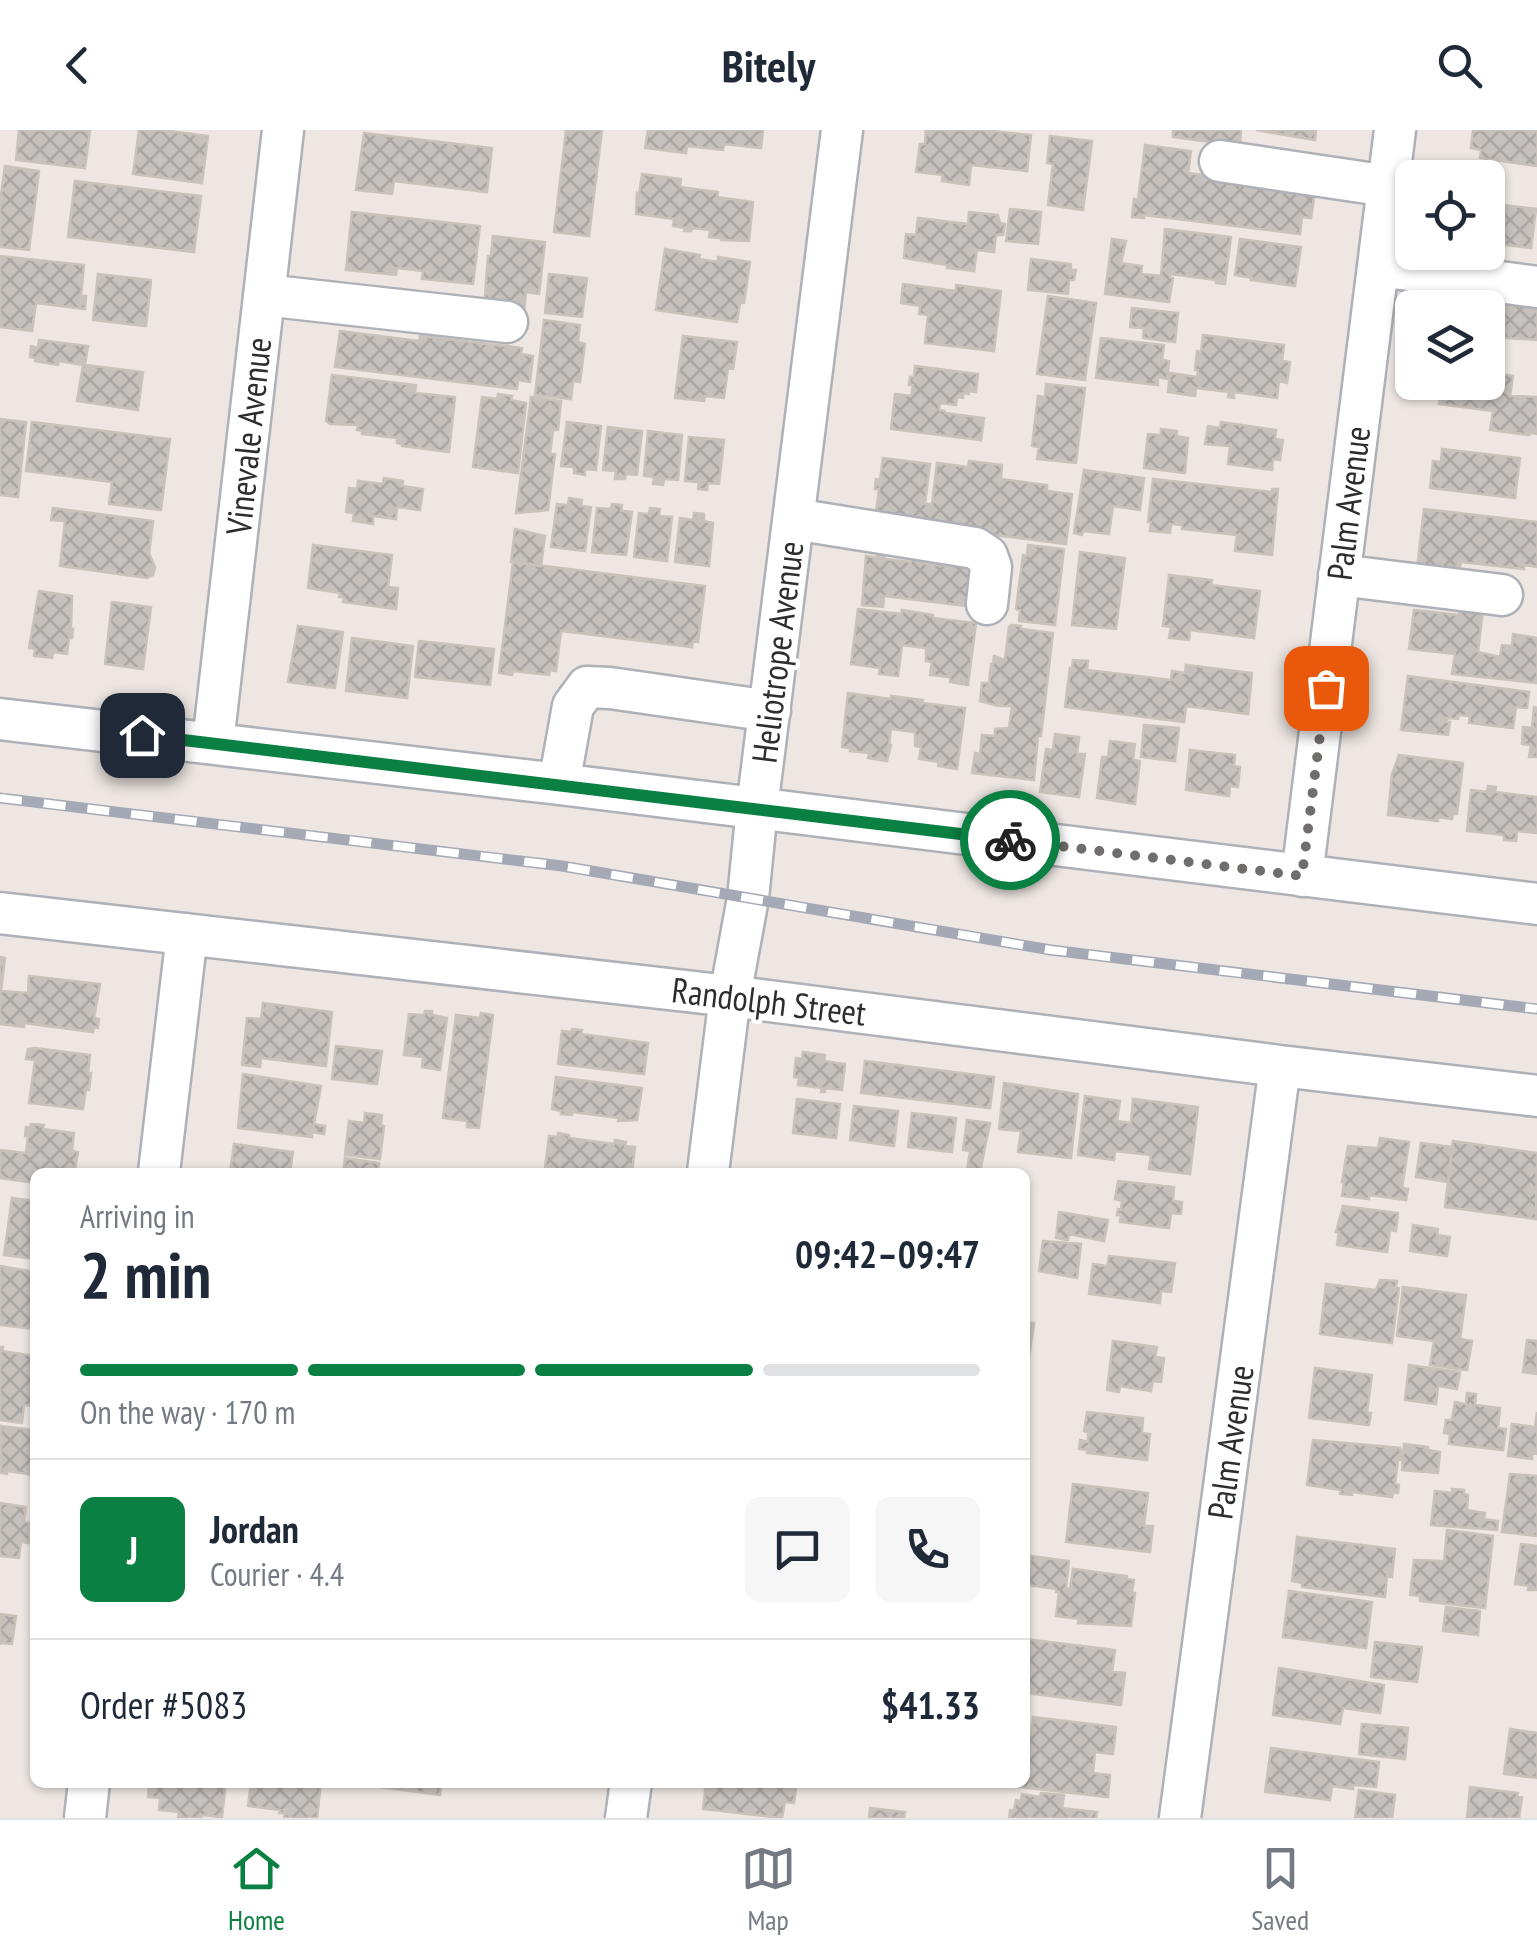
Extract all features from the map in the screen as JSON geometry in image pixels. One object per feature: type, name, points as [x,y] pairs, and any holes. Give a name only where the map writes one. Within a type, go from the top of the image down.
[{"type":"street","name":"Vinevale Avenue","points":[[214,743],[283,130]]},
{"type":"street","name":"Heliotrope Avenue","points":[[708,1168],[730,996],[748,898],[842,130]]},
{"type":"street","name":"Palm Avenue","points":[[1302,876],[1395,130]]},
{"type":"street","points":[[1220,160],[1388,186]]},
{"type":"street","points":[[1378,266],[1537,286]]},
{"type":"street","points":[[264,295],[507,322]]},
{"type":"street","points":[[794,519],[975,548],[987,556],[990,567],[987,604]]},
{"type":"street","points":[[1340,575],[1502,595]]},
{"type":"street","points":[[560,784],[573,706],[587,687],[770,711]]},
{"type":"street","points":[[0,719],[1537,904]]},
{"type":"street","name":"Randolph Street","points":[[0,913],[730,996],[1537,1096]]},
{"type":"street","points":[[159,1168],[187,934]]},
{"type":"street","name":"Palm Avenue","points":[[1180,1818],[1280,1066]]},
{"type":"street","points":[[85,1818],[88,1788]]},
{"type":"street","points":[[626,1818],[630,1788]]},
{"type":"building","points":[[19,130],[90,130],[85,168],[16,160]]},
{"type":"building","points":[[139,130],[208,136],[202,183],[133,174]]},
{"type":"building","points":[[566,130],[602,130],[589,236],[554,232]]},
{"type":"building","points":[[648,130],[763,130],[761,148],[724,144],[723,150],[687,146],[686,153],[645,148]]},
{"type":"building","points":[[926,130],[1031,135],[1027,171],[971,165],[969,185],[942,181],[943,175],[916,172]]},
{"type":"building","points":[[1173,130],[1241,130],[1240,146],[1173,137]]},
{"type":"building","points":[[1256,130],[1316,130],[1315,140]]},
{"type":"building","points":[[1473,130],[1537,130],[1537,166],[1480,158],[1481,150],[1471,148]]},
{"type":"building","points":[[364,133],[492,148],[487,192],[394,181],[392,194],[356,190]]},
{"type":"building","points":[[1050,136],[1092,141],[1083,210],[1048,205],[1053,164],[1047,163]]},
{"type":"building","points":[[1145,145],[1191,151],[1188,173],[1249,181],[1248,189],[1252,175],[1315,191],[1311,218],[1302,217],[1300,234],[1144,215],[1132,217]]},
{"type":"building","points":[[5,166],[39,171],[29,250],[0,247]]},
{"type":"building","points":[[642,174],[681,179],[680,187],[753,202],[749,241],[721,240],[709,237],[710,230],[684,231],[685,228],[673,226],[674,219],[636,214]]},
{"type":"building","points":[[75,181],[201,196],[194,252],[68,237]]},
{"type":"building","points":[[1505,205],[1536,209],[1531,248],[1505,245]]},
{"type":"building","points":[[1010,209],[1041,212],[1038,244],[1006,241]]},
{"type":"building","points":[[352,212],[480,226],[473,284],[422,279],[423,271],[397,268],[396,275],[346,270]]},
{"type":"building","points":[[969,212],[998,215],[1000,223],[1005,224],[1003,235],[996,235],[994,252],[977,250],[974,271],[904,258],[906,234],[916,235],[918,218],[968,224]]},
{"type":"building","points":[[1165,229],[1231,237],[1225,284],[1170,274],[1173,278],[1169,302],[1105,294],[1112,239],[1126,241],[1121,263],[1142,266],[1141,274],[1161,276]]},
{"type":"building","points":[[493,236],[545,242],[539,294],[526,292],[524,313],[484,308]]},
{"type":"building","points":[[1240,239],[1301,247],[1295,286],[1235,275]]},
{"type":"building","points":[[665,249],[718,262],[718,257],[750,262],[737,322],[656,310]]},
{"type":"building","points":[[0,256],[84,265],[81,296],[86,296],[85,309],[36,303],[32,331],[0,327]]},
{"type":"building","points":[[1031,259],[1071,264],[1071,270],[1076,270],[1074,280],[1069,280],[1068,294],[1028,290]]},
{"type":"building","points":[[98,274],[151,280],[146,326],[93,320]]},
{"type":"building","points":[[549,274],[587,278],[582,317],[545,313]]},
{"type":"building","points":[[903,284],[956,291],[956,285],[1001,291],[994,351],[925,343],[928,315],[919,314],[920,306],[901,303]]},
{"type":"building","points":[[1458,285],[1494,290],[1457,290]]},
{"type":"building","points":[[1505,292],[1537,296],[1537,340],[1505,338]]},
{"type":"building","points":[[1048,296],[1096,303],[1085,380],[1037,374]]},
{"type":"building","points":[[1132,308],[1178,313],[1175,342],[1143,338],[1144,328],[1130,327]]},
{"type":"building","points":[[544,320],[580,325],[578,342],[585,344],[580,382],[573,381],[571,399],[535,395]]},
{"type":"building","points":[[340,331],[522,348],[521,354],[533,356],[530,382],[518,380],[517,389],[335,367]]},
{"type":"building","points":[[1203,335],[1284,345],[1282,361],[1290,362],[1287,383],[1279,381],[1277,398],[1234,392],[1234,398],[1228,397],[1229,392],[1196,388],[1195,396],[1168,392],[1170,373],[1197,377],[1197,351],[1201,352]]},
{"type":"building","points":[[683,336],[737,342],[724,398],[675,398]]},
{"type":"building","points":[[1101,338],[1164,345],[1162,360],[1169,361],[1167,379],[1158,377],[1158,385],[1096,378]]},
{"type":"building","points":[[39,340],[88,346],[85,365],[143,372],[138,410],[77,401],[83,365],[35,361],[30,357],[31,346],[38,348]]},
{"type":"building","points":[[915,366],[978,374],[976,392],[963,393],[963,398],[957,397],[956,405],[940,403],[939,410],[984,418],[981,440],[891,429],[895,394],[911,396],[910,377],[914,377]]},
{"type":"building","points":[[332,375],[416,385],[415,393],[455,397],[449,452],[402,446],[397,438],[362,434],[358,425],[330,424],[326,421]]},
{"type":"building","points":[[1505,375],[1513,376],[1510,396],[1537,397],[1537,434],[1490,430],[1493,411],[1439,404],[1440,400],[1505,400]]},
{"type":"building","points":[[1046,384],[1085,388],[1076,463],[1037,459],[1039,447],[1032,446],[1038,396],[1045,397]]},
{"type":"building","points":[[498,394],[526,403],[518,473],[473,467],[482,397],[497,399]]},
{"type":"building","points":[[531,397],[561,401],[550,454],[555,454],[548,510],[516,513]]},
{"type":"building","points":[[0,419],[26,422],[18,497],[0,495]]},
{"type":"building","points":[[32,422],[170,439],[161,510],[109,504],[112,482],[26,471]]},
{"type":"building","points":[[567,422],[601,426],[596,470],[585,469],[585,475],[574,473],[574,467],[561,466]]},
{"type":"building","points":[[1221,422],[1276,430],[1275,439],[1283,440],[1280,460],[1273,459],[1272,470],[1228,464],[1230,446],[1205,444],[1208,426],[1220,428]]},
{"type":"building","points":[[608,427],[642,431],[637,475],[615,479],[616,471],[603,470]]},
{"type":"building","points":[[1161,429],[1177,431],[1176,436],[1188,438],[1185,473],[1144,468],[1148,434],[1161,435]]},
{"type":"building","points":[[648,431],[682,435],[678,480],[664,479],[663,485],[653,484],[654,477],[644,476]]},
{"type":"building","points":[[689,437],[724,440],[719,484],[708,483],[707,490],[698,489],[699,482],[685,481]]},
{"type":"building","points":[[1442,449],[1520,458],[1515,498],[1430,488],[1433,461],[1441,462]]},
{"type":"building","points":[[883,458],[930,464],[925,504],[932,504],[937,463],[968,467],[969,461],[1002,465],[1001,479],[1047,485],[1047,491],[1072,494],[1066,544],[930,527],[876,513],[876,479],[880,480]]},
{"type":"building","points":[[1084,470],[1144,478],[1140,510],[1113,506],[1109,534],[1074,533]]},
{"type":"building","points":[[384,478],[423,489],[420,510],[397,507],[396,519],[373,516],[373,524],[353,521],[354,513],[346,512],[349,488],[357,489],[358,481],[383,484]]},
{"type":"building","points":[[1153,479],[1272,492],[1278,489],[1272,555],[1235,551],[1237,535],[1182,529],[1182,525],[1171,524],[1170,533],[1150,531]]},
{"type":"building","points":[[569,498],[582,500],[581,506],[591,507],[585,551],[551,547],[557,504],[568,505]]},
{"type":"building","points":[[612,504],[622,505],[621,511],[632,512],[626,555],[592,552],[597,508],[611,509]]},
{"type":"building","points":[[53,508],[153,521],[149,553],[155,567],[153,575],[147,578],[60,566],[65,521],[51,520]]},
{"type":"building","points":[[650,508],[660,509],[659,516],[672,517],[667,561],[634,557],[639,513],[649,514]]},
{"type":"building","points":[[1424,509],[1537,522],[1537,567],[1461,562],[1460,567],[1456,566],[1456,574],[1417,569]]},
{"type":"building","points":[[694,513],[704,514],[704,521],[713,523],[709,566],[675,562],[680,518],[693,520]]},
{"type":"building","points":[[515,529],[545,536],[541,566],[511,562]]},
{"type":"building","points":[[313,545],[392,555],[388,587],[398,588],[396,609],[343,602],[340,593],[308,588]]},
{"type":"building","points":[[1028,545],[1064,549],[1055,625],[1019,621],[1020,610],[1016,609],[1023,555],[1027,556]]},
{"type":"building","points":[[1080,552],[1125,558],[1116,629],[1072,625]]},
{"type":"building","points":[[877,553],[885,555],[885,559],[911,562],[912,558],[920,559],[919,563],[953,567],[954,563],[963,564],[962,568],[971,570],[967,606],[884,596],[883,607],[862,605],[866,556],[877,558]]},
{"type":"building","points":[[513,562],[705,586],[698,642],[693,641],[692,647],[561,631],[556,671],[550,670],[549,675],[499,673]]},
{"type":"building","points":[[1169,575],[1260,591],[1254,638],[1190,630],[1189,640],[1169,638],[1171,627],[1163,626]]},
{"type":"building","points":[[39,591],[72,596],[73,629],[67,654],[53,652],[52,658],[34,656],[35,649],[29,648]]},
{"type":"building","points":[[112,602],[151,607],[143,669],[105,664]]},
{"type":"building","points":[[1460,606],[1483,609],[1478,652],[1500,657],[1502,645],[1512,646],[1513,634],[1537,638],[1537,683],[1452,674],[1455,654],[1409,649],[1414,610],[1459,615]]},
{"type":"building","points":[[858,609],[902,614],[902,610],[976,623],[968,685],[950,682],[950,677],[930,675],[932,662],[926,661],[926,648],[902,645],[898,676],[879,674],[880,668],[851,664]]},
{"type":"building","points":[[1011,625],[1053,633],[1034,780],[972,773],[982,735],[995,736],[995,729],[1009,728],[1012,706],[980,701],[982,683],[989,683],[994,656],[1005,660]]},
{"type":"building","points":[[298,626],[343,632],[335,688],[288,682]]},
{"type":"building","points":[[352,638],[413,646],[407,698],[346,691]]},
{"type":"building","points":[[419,641],[494,649],[490,685],[415,677]]},
{"type":"building","points":[[1073,660],[1088,661],[1087,670],[1171,680],[1172,671],[1185,673],[1186,665],[1252,673],[1248,714],[1186,706],[1184,722],[1065,707]]},
{"type":"building","points":[[1408,676],[1529,692],[1527,708],[1516,707],[1513,728],[1469,723],[1470,716],[1458,715],[1458,719],[1447,718],[1448,735],[1401,730]]},
{"type":"building","points":[[848,693],[965,708],[957,769],[919,759],[921,747],[915,746],[915,732],[891,729],[887,761],[842,747]]},
{"type":"building","points":[[1534,707],[1537,757],[1529,757],[1531,745],[1522,744],[1523,727],[1532,728]]},
{"type":"building","points":[[1144,725],[1179,728],[1175,761],[1141,757]]},
{"type":"building","points":[[1055,734],[1079,737],[1077,754],[1085,754],[1079,797],[1040,792],[1046,749],[1053,750]]},
{"type":"building","points":[[1110,741],[1135,744],[1133,760],[1140,761],[1135,804],[1097,798],[1102,757],[1108,757]]},
{"type":"building","points":[[1190,750],[1235,755],[1234,766],[1240,767],[1238,787],[1230,786],[1229,796],[1186,790]]},
{"type":"building","points":[[1399,755],[1463,763],[1457,814],[1452,819],[1388,815],[1392,774]]},
{"type":"building","points":[[1488,786],[1496,787],[1495,792],[1537,797],[1537,833],[1517,831],[1516,841],[1504,840],[1504,835],[1467,831],[1471,790],[1487,792]]},
{"type":"building","points":[[0,957],[5,958],[1,991],[28,993],[29,976],[100,984],[94,1018],[99,1019],[98,1028],[94,1027],[93,1032],[24,1023],[24,1027],[0,1024]]},
{"type":"building","points":[[263,1003],[332,1012],[326,1066],[261,1058],[260,1067],[242,1065],[247,1018],[261,1019]]},
{"type":"building","points":[[425,1011],[447,1018],[440,1070],[422,1067],[423,1057],[404,1055],[409,1014],[424,1015]]},
{"type":"building","points":[[481,1013],[493,1015],[479,1128],[467,1127],[467,1121],[443,1118],[456,1015],[480,1018]]},
{"type":"building","points":[[582,1030],[581,1034],[648,1043],[644,1074],[558,1064],[562,1031]]},
{"type":"building","points":[[336,1046],[382,1051],[377,1084],[332,1079]]},
{"type":"building","points":[[28,1049],[90,1055],[89,1090],[86,1089],[83,1109],[29,1103],[35,1060],[26,1059]]},
{"type":"building","points":[[803,1052],[825,1055],[824,1061],[845,1064],[842,1090],[825,1088],[821,1092],[822,1088],[798,1085],[799,1078],[794,1077],[796,1058],[802,1059]]},
{"type":"building","points":[[865,1061],[994,1077],[990,1108],[861,1093]]},
{"type":"building","points":[[243,1074],[321,1086],[314,1124],[325,1126],[324,1134],[312,1132],[312,1137],[238,1128]]},
{"type":"building","points":[[556,1077],[642,1088],[637,1120],[561,1114],[552,1109]]},
{"type":"building","points":[[1004,1083],[1078,1094],[1071,1158],[1018,1152],[1021,1131],[999,1129]]},
{"type":"building","points":[[1085,1096],[1120,1101],[1117,1121],[1131,1123],[1133,1099],[1198,1107],[1190,1174],[1149,1169],[1151,1155],[1115,1151],[1114,1160],[1078,1155]]},
{"type":"building","points":[[797,1099],[840,1104],[836,1138],[793,1133]]},
{"type":"building","points":[[854,1106],[898,1111],[894,1146],[850,1140]]},
{"type":"building","points":[[365,1113],[382,1115],[380,1159],[345,1155],[349,1121],[364,1123]]},
{"type":"building","points":[[912,1113],[956,1118],[952,1152],[908,1147]]},
{"type":"building","points":[[967,1120],[990,1123],[981,1168],[967,1168],[970,1151],[963,1150]]},
{"type":"building","points":[[31,1124],[44,1125],[43,1129],[74,1133],[72,1151],[78,1152],[75,1168],[30,1168],[30,1182],[0,1178],[0,1150],[26,1153],[26,1127]]},
{"type":"building","points":[[558,1133],[614,1144],[615,1140],[626,1142],[625,1146],[635,1147],[632,1168],[545,1168],[549,1136],[558,1137]]},
{"type":"building","points":[[1380,1138],[1409,1142],[1402,1188],[1408,1189],[1406,1200],[1342,1196],[1348,1146],[1378,1148]]},
{"type":"building","points":[[1453,1141],[1537,1153],[1536,1219],[1445,1207]]},
{"type":"building","points":[[1421,1143],[1453,1147],[1448,1182],[1416,1177]]},
{"type":"building","points":[[234,1144],[293,1152],[291,1168],[231,1168]]},
{"type":"building","points":[[345,1158],[379,1163],[378,1168],[344,1168]]},
{"type":"building","points":[[1118,1181],[1174,1187],[1173,1201],[1182,1202],[1181,1214],[1171,1213],[1169,1228],[1120,1222],[1121,1215],[1117,1215],[1122,1201],[1115,1199]]},
{"type":"building","points":[[12,1198],[30,1200],[30,1258],[4,1255]]},
{"type":"building","points":[[1343,1206],[1398,1213],[1396,1231],[1390,1230],[1387,1252],[1337,1245]]},
{"type":"building","points":[[1059,1212],[1108,1220],[1104,1241],[1069,1234],[1068,1240],[1056,1238]]},
{"type":"building","points":[[1413,1225],[1438,1229],[1437,1235],[1450,1237],[1447,1256],[1410,1251]]},
{"type":"building","points":[[1043,1241],[1081,1244],[1077,1278],[1039,1271]]},
{"type":"building","points":[[1109,1256],[1175,1263],[1171,1292],[1161,1291],[1160,1303],[1089,1294],[1093,1264],[1107,1266]]},
{"type":"building","points":[[0,1266],[30,1271],[30,1328],[0,1325]]},
{"type":"building","points":[[1380,1280],[1397,1281],[1399,1288],[1392,1343],[1320,1334],[1326,1284],[1376,1290]]},
{"type":"building","points":[[1403,1287],[1466,1295],[1460,1339],[1472,1341],[1467,1370],[1430,1365],[1434,1341],[1397,1336]]},
{"type":"building","points":[[1527,1340],[1537,1341],[1537,1374],[1523,1372]]},
{"type":"building","points":[[1113,1341],[1157,1347],[1155,1357],[1164,1358],[1161,1382],[1153,1381],[1151,1391],[1120,1386],[1119,1392],[1107,1390]]},
{"type":"building","points":[[0,1347],[3,1347],[2,1351],[30,1355],[30,1406],[24,1405],[22,1423],[0,1420]]},
{"type":"building","points":[[1409,1365],[1460,1372],[1457,1389],[1438,1386],[1436,1404],[1405,1400]]},
{"type":"building","points":[[1315,1368],[1372,1375],[1369,1425],[1309,1418]]},
{"type":"building","points":[[1467,1393],[1476,1394],[1475,1405],[1500,1408],[1498,1428],[1506,1429],[1503,1450],[1449,1444],[1450,1434],[1444,1433],[1446,1420],[1452,1420],[1455,1402],[1466,1404]]},
{"type":"building","points":[[1087,1412],[1143,1418],[1142,1433],[1150,1434],[1147,1460],[1079,1449],[1080,1440],[1088,1442],[1088,1432],[1084,1431]]},
{"type":"building","points":[[1537,1412],[1537,1454],[1532,1453],[1532,1459],[1508,1456],[1512,1424],[1535,1427]]},
{"type":"building","points":[[1,1426],[30,1429],[30,1474],[1,1473]]},
{"type":"building","points":[[1313,1440],[1400,1448],[1402,1460],[1398,1460],[1395,1484],[1399,1485],[1398,1493],[1392,1497],[1340,1494],[1341,1490],[1307,1485]]},
{"type":"building","points":[[1404,1444],[1440,1452],[1438,1473],[1402,1470]]},
{"type":"building","points":[[1510,1474],[1537,1476],[1537,1536],[1502,1532]]},
{"type":"building","points":[[1073,1484],[1148,1493],[1144,1526],[1153,1526],[1150,1552],[1066,1542]]},
{"type":"building","points":[[1452,1489],[1464,1490],[1468,1495],[1467,1510],[1485,1513],[1484,1519],[1498,1521],[1497,1530],[1431,1525],[1435,1491],[1452,1493]]},
{"type":"building","points":[[0,1503],[26,1507],[24,1522],[30,1523],[29,1543],[21,1542],[19,1558],[0,1556]]},
{"type":"building","points":[[1447,1530],[1493,1536],[1485,1608],[1420,1601],[1420,1596],[1410,1595],[1414,1560],[1444,1561]]},
{"type":"building","points":[[1297,1537],[1395,1549],[1385,1597],[1302,1587],[1302,1583],[1292,1581]]},
{"type":"building","points":[[1521,1544],[1537,1546],[1537,1590],[1515,1584]]},
{"type":"building","points":[[1031,1556],[1069,1561],[1066,1588],[1070,1589],[1073,1569],[1134,1580],[1131,1626],[1078,1623],[1079,1619],[1056,1616],[1059,1592],[1030,1585]]},
{"type":"building","points":[[1289,1591],[1372,1602],[1366,1648],[1283,1637]]},
{"type":"building","points":[[1446,1607],[1480,1611],[1478,1635],[1443,1631]]},
{"type":"building","points":[[0,1614],[16,1616],[12,1644],[0,1643]]},
{"type":"building","points":[[1030,1640],[1115,1650],[1112,1672],[1125,1673],[1121,1705],[1030,1694]]},
{"type":"building","points":[[1375,1642],[1422,1647],[1417,1682],[1371,1677]]},
{"type":"building","points":[[1279,1668],[1384,1685],[1380,1713],[1343,1708],[1340,1724],[1273,1715]]},
{"type":"building","points":[[1033,1717],[1116,1727],[1113,1754],[1095,1752],[1093,1773],[1110,1775],[1108,1797],[1028,1788]]},
{"type":"building","points":[[1362,1724],[1408,1728],[1405,1759],[1359,1754]]},
{"type":"building","points":[[1510,1729],[1537,1733],[1537,1778],[1504,1774]]},
{"type":"building","points":[[1271,1748],[1379,1762],[1376,1787],[1332,1786],[1330,1800],[1265,1792]]},
{"type":"building","points":[[1470,1787],[1518,1793],[1522,1797],[1519,1818],[1467,1818]]},
{"type":"building","points":[[149,1788],[225,1788],[222,1817],[178,1818],[179,1812],[159,1810],[160,1798],[148,1797]]},
{"type":"building","points":[[250,1788],[320,1788],[317,1818],[284,1818],[285,1813],[279,1813],[280,1810],[248,1806]]},
{"type":"building","points":[[387,1788],[441,1788],[440,1795]]},
{"type":"building","points":[[705,1788],[796,1788],[794,1803],[785,1802],[782,1818],[703,1809]]},
{"type":"building","points":[[1359,1790],[1395,1795],[1392,1818],[1355,1818]]},
{"type":"building","points":[[1041,1793],[1064,1795],[1062,1808],[1097,1812],[1096,1818],[1009,1818],[1022,1794],[1040,1797]]},
{"type":"building","points":[[870,1808],[905,1812],[904,1818],[869,1818]]},
{"type":"railway","points":[[0,798],[562,866],[1051,950],[1537,1009]]},
{"type":"way so far","points":[[1010,840],[1302,876],[1326,688]]},
{"type":"route","points":[[142,735],[1010,840]]}]
